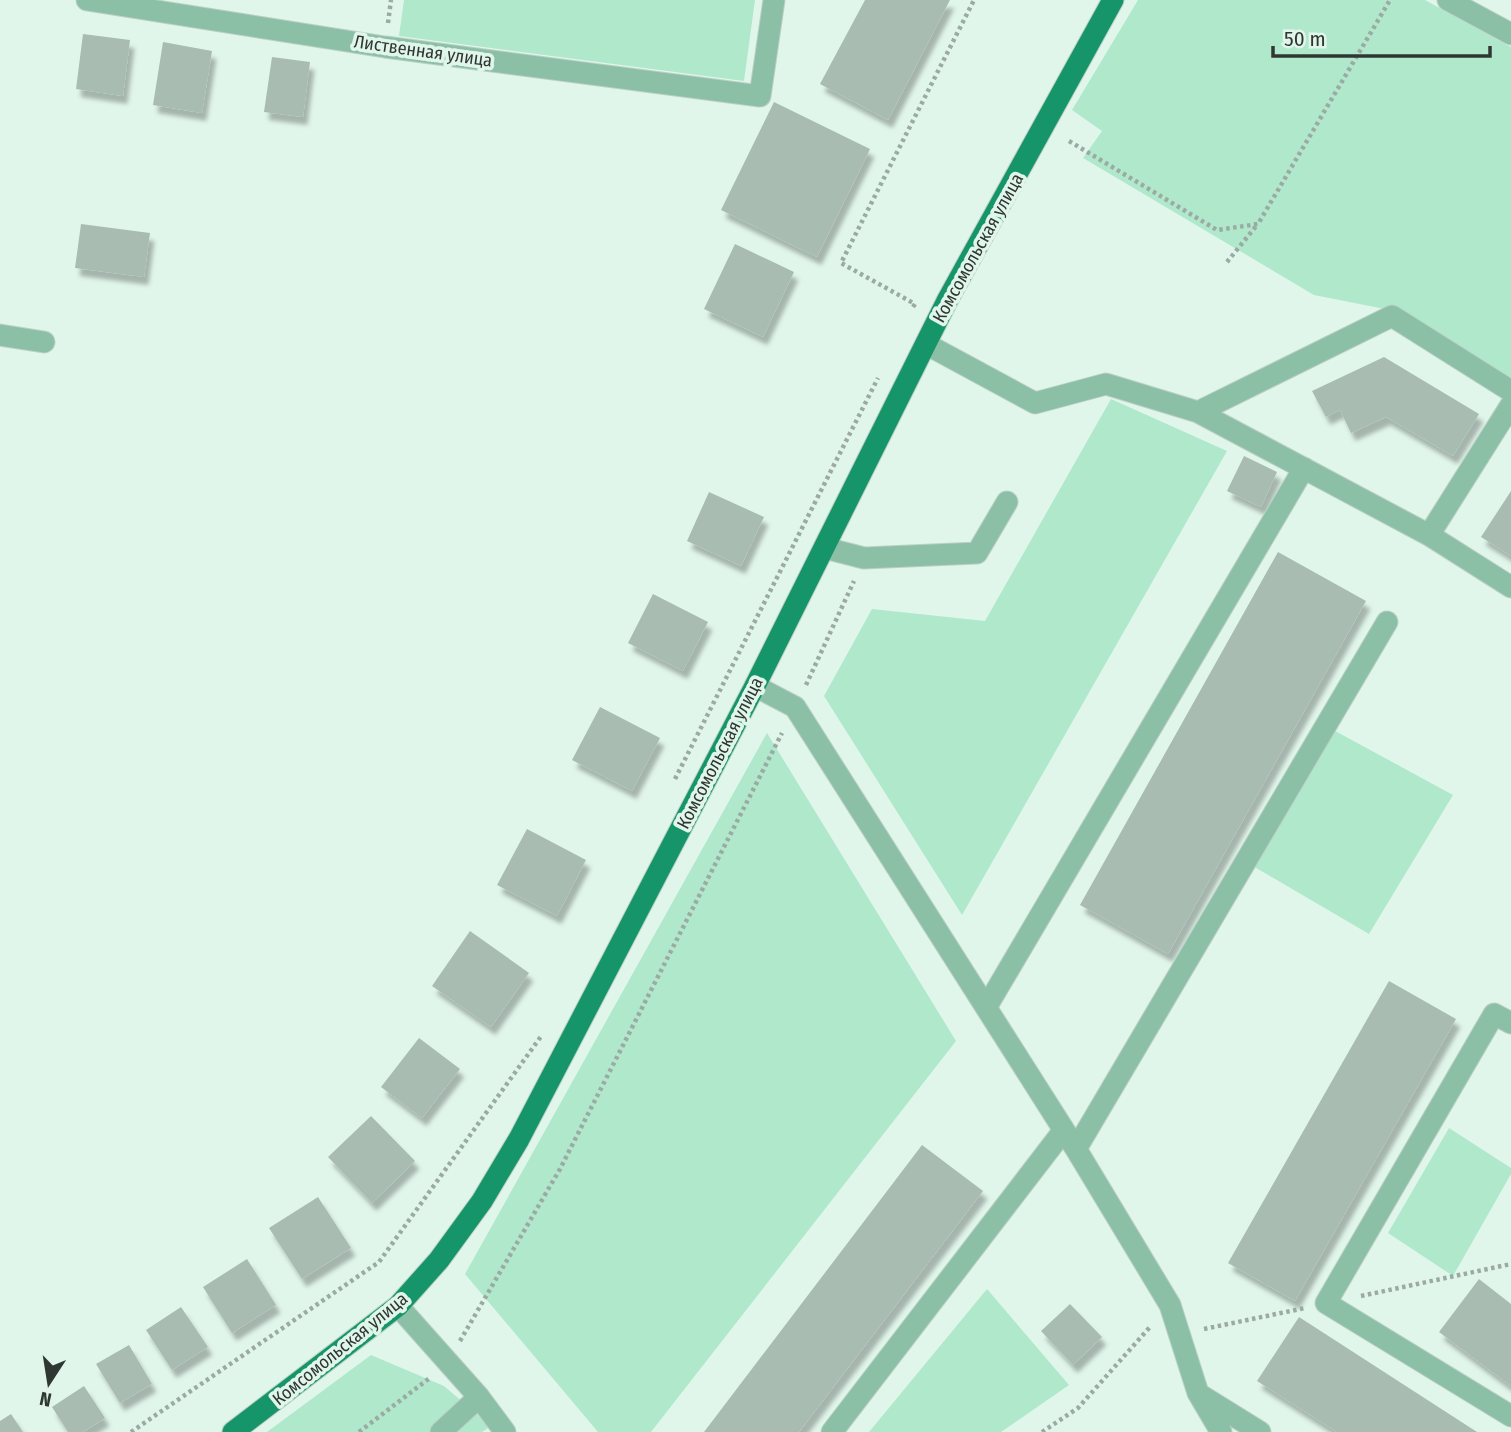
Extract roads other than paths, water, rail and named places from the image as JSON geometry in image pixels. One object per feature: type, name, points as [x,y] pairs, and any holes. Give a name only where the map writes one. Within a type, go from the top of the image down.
[{"type":"main road","name":"Комсомольская улица","points":[[233,1432],[398,1306],[439,1261],[482,1201],[519,1139],[755,686],[926,344],[1113,0]]},
{"type":"street","name":"Лиственная улица","points":[[87,0],[385,47],[760,96],[775,0]]},
{"type":"street","points":[[1448,0],[1511,34]]},
{"type":"street","points":[[1198,412],[1392,316],[1511,391]]},
{"type":"street","points":[[0,335],[44,342]]},
{"type":"street","points":[[926,344],[1035,403],[1106,384],[1198,412],[1429,535],[1511,587]]},
{"type":"street","points":[[1429,535],[1511,405]]},
{"type":"street","points":[[987,1006],[1304,468]]},
{"type":"street","points":[[825,548],[864,558],[977,554],[1007,502]]},
{"type":"street","points":[[1076,1149],[1387,622]]},
{"type":"street","points":[[755,686],[795,707],[987,1006],[1170,1305],[1198,1393],[1221,1432]]},
{"type":"street","points":[[1511,1023],[1494,1014],[1326,1303],[1511,1416]]},
{"type":"street","points":[[832,1432],[1064,1130]]},
{"type":"street","points":[[398,1306],[479,1397],[506,1432]]},
{"type":"street","points":[[1198,1393],[1260,1432]]},
{"type":"street","points":[[441,1432],[479,1397]]}]
